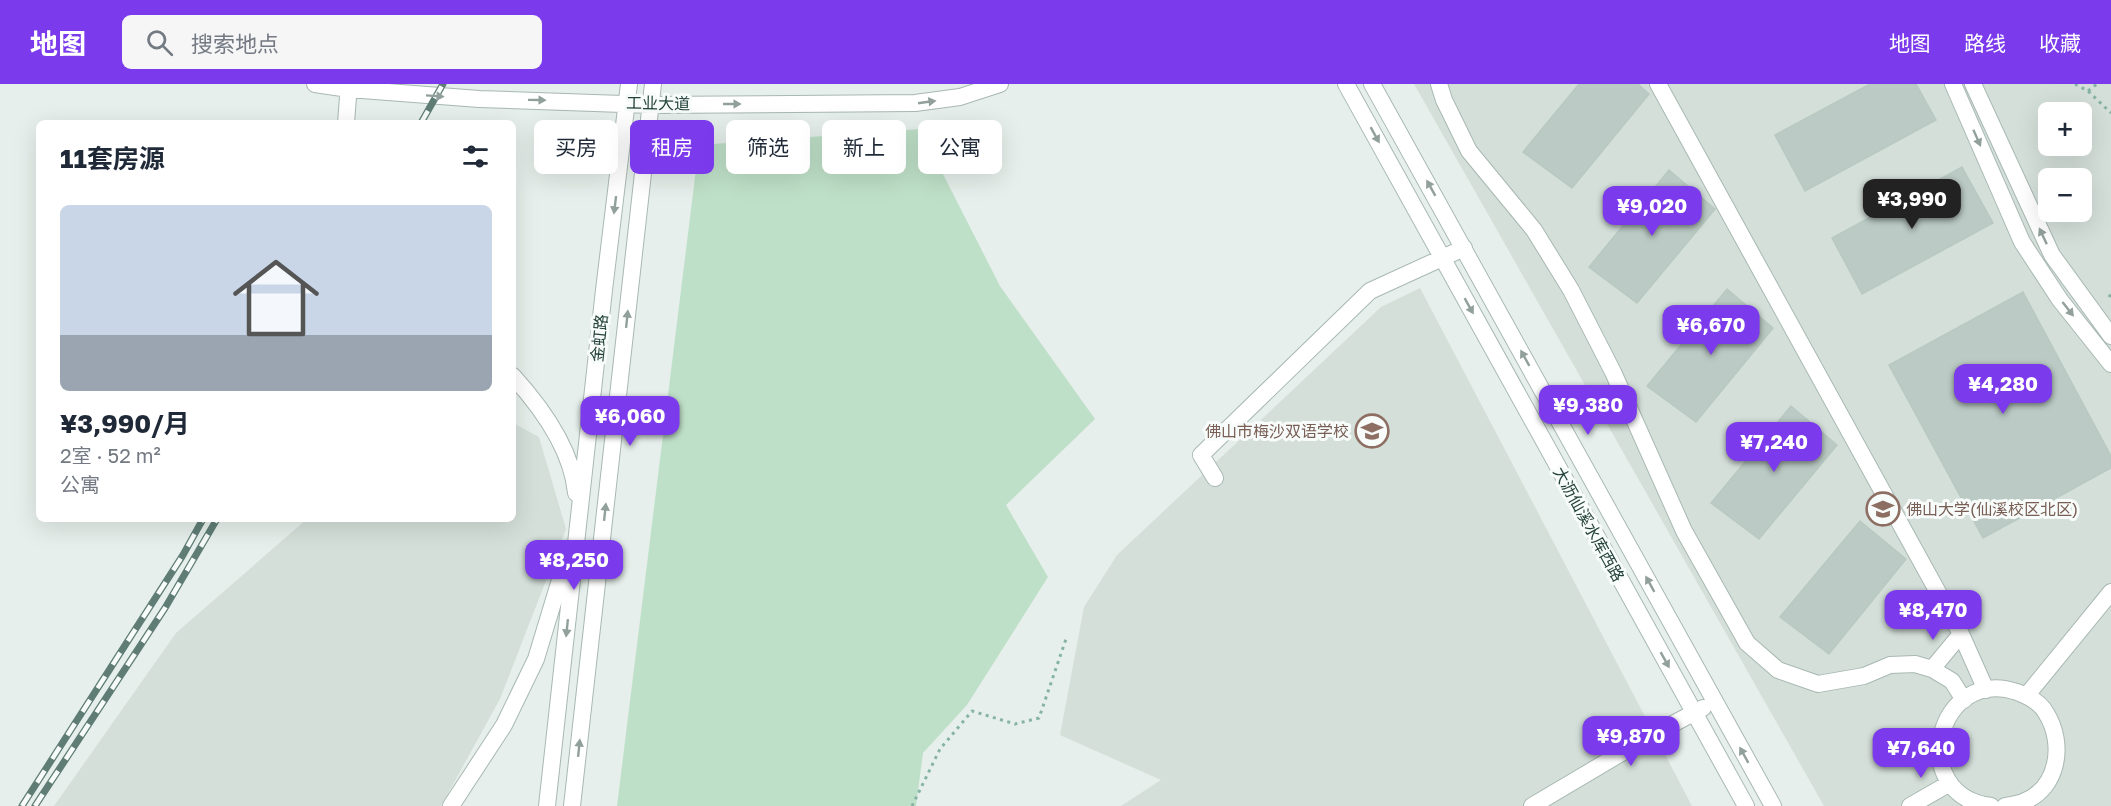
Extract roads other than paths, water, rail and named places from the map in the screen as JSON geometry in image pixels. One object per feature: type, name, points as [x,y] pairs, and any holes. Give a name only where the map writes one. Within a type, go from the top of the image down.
[{"type":"street","name":"工业大道","points":[[315,84],[479,99],[651,105],[915,103],[960,97],[1000,84]]},
{"type":"street","name":"金虹路","points":[[547,806],[603,302],[630,84]]},
{"type":"street","name":"金虹路","points":[[572,806],[653,84]]},
{"type":"street","name":"大沥仙溪水库西路","points":[[1346,84],[1746,806]]},
{"type":"street","points":[[1372,84],[1773,806]]},
{"type":"street","points":[[1439,84],[1444,100],[1469,151],[1534,230],[1571,290],[1613,372],[1684,531],[1747,643],[1778,670],[1818,684],[1864,676],[1890,665],[1915,664],[1932,669],[1952,681],[1964,700]]},
{"type":"street","points":[[1658,84],[1961,634],[1986,690]]},
{"type":"street","points":[[1953,84],[2022,242],[2060,300],[2111,364]]},
{"type":"street","points":[[1973,84],[2052,255],[2111,336]]},
{"type":"street","points":[[346,120],[349,87]]},
{"type":"street","points":[[1215,478],[1201,455],[1370,291],[1464,248]]},
{"type":"street","points":[[451,806],[504,725],[536,659],[578,523],[575,479],[566,455],[537,402],[516,379]]},
{"type":"street","points":[[2027,695],[2111,592]]},
{"type":"street","points":[[1932,669],[1961,634]]},
{"type":"street","points":[[1991,806],[1981,805],[1964,796],[1950,783],[1942,766],[1939,746],[1943,726],[1953,709],[1969,696],[1986,690],[2008,689],[2027,695],[2043,708],[2054,724],[2058,744],[2056,763],[2048,780],[2025,804],[2005,806]]},
{"type":"street","points":[[1532,806],[1650,736],[1715,701]]},
{"type":"street","points":[[1910,806],[1950,783]]},
{"type":"railway","points":[[423,120],[443,84]]},
{"type":"railway","points":[[22,806],[183,555],[201,522]]},
{"type":"railway","points":[[35,806],[165,608],[215,522]]},
{"type":"place","name":"佛山市梅沙双语学校","points":[[1372,431]]},
{"type":"place","name":"佛山大学(仙溪校区北区)","points":[[1883,509]]}]
